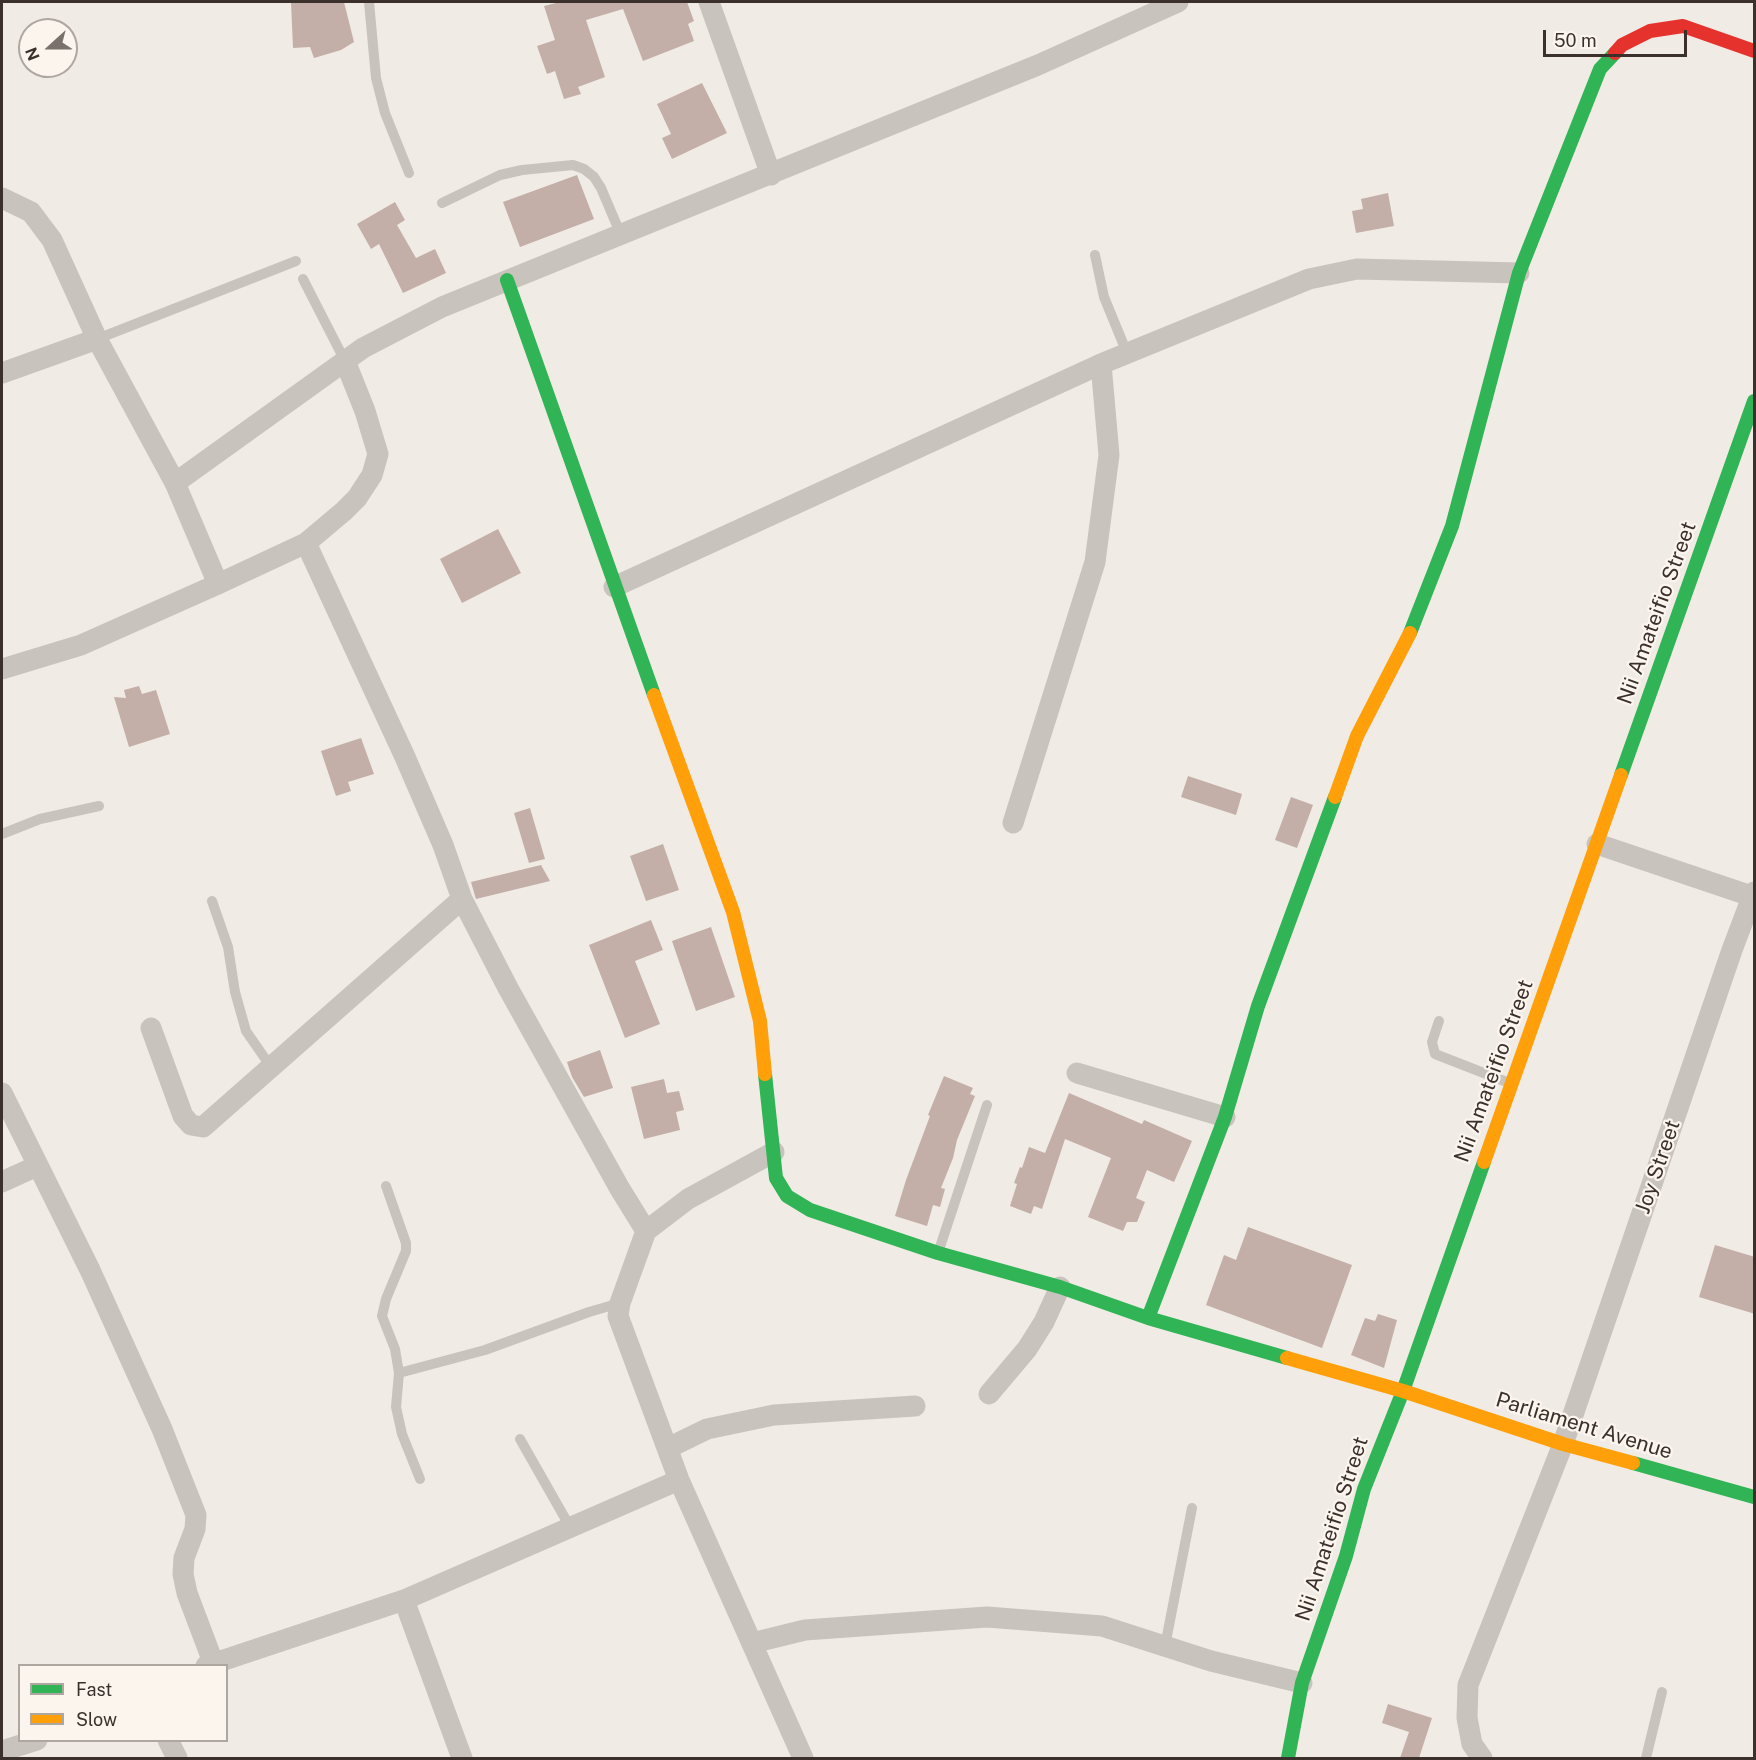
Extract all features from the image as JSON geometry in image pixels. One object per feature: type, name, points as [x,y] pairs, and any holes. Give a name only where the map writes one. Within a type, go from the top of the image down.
[{"type":"street","points":[[709,2],[771,175]]},
{"type":"street","points":[[175,483],[363,348],[442,307],[1038,65],[1178,2]]},
{"type":"street","points":[[1148,1318],[1225,1117],[1258,1006],[1357,736],[1409,634],[1452,526],[1519,273],[1600,69],[1622,45],[1650,31],[1683,26],[1755,51]]},
{"type":"street","points":[[2,198],[31,212],[52,240],[97,339],[175,483],[218,584]]},
{"type":"street","points":[[614,587],[1101,363],[1309,279],[1357,269],[1519,273]]},
{"type":"street","name":"Parliament Avenue","points":[[507,280],[614,587],[733,912],[760,1021],[776,1178],[787,1196],[810,1210],[938,1253],[1060,1287],[1148,1318],[1403,1391],[1563,1444],[1755,1497]]},
{"type":"street","points":[[2,373],[97,339]]},
{"type":"street","points":[[2,669],[81,645],[306,543],[357,498],[372,475],[378,454],[365,411],[345,361]]},
{"type":"street","points":[[1013,823],[1095,562],[1109,455],[1101,363]]},
{"type":"street","name":"Nii Amateifio Street","points":[[1288,1758],[1302,1683],[1346,1556],[1364,1489],[1403,1391],[1755,401]]},
{"type":"street","points":[[306,543],[443,845],[462,899],[519,1008],[620,1189],[646,1231]]},
{"type":"street","points":[[1597,844],[1754,895]]},
{"type":"street","name":"Joy Street","points":[[1482,1758],[1472,1744],[1467,1718],[1468,1685],[1563,1444],[1728,961],[1754,895]]},
{"type":"street","points":[[151,1028],[183,1116],[191,1125],[203,1127],[462,899]]},
{"type":"street","points":[[1077,1073],[1225,1117]]},
{"type":"street","points":[[2,1093],[90,1270],[162,1429],[196,1515],[195,1529],[184,1558],[183,1574],[210,1664],[404,1600],[679,1480]]},
{"type":"street","points":[[774,1152],[688,1199],[646,1231],[620,1303],[618,1316],[679,1480],[803,1758]]},
{"type":"street","points":[[2,1182],[37,1166]]},
{"type":"street","points":[[989,1394],[1027,1349],[1044,1322],[1060,1287]]},
{"type":"street","points":[[668,1448],[707,1429],[774,1415],[915,1406]]},
{"type":"street","points":[[404,1600],[462,1758]]},
{"type":"street","points":[[752,1643],[806,1630],[987,1617],[1102,1626],[1211,1661],[1302,1683]]},
{"type":"street","points":[[2,1751],[31,1742]]},
{"type":"street","points":[[169,1742],[177,1758]]},
{"type":"lane","points":[[369,2],[376,78],[385,113],[409,173]]},
{"type":"lane","points":[[442,203],[500,175],[522,170],[573,165],[594,177],[621,235]]},
{"type":"lane","points":[[1095,255],[1104,297],[1127,353]]},
{"type":"lane","points":[[97,339],[296,261]]},
{"type":"lane","points":[[303,279],[345,361]]},
{"type":"lane","points":[[2,834],[40,819],[99,806]]},
{"type":"lane","points":[[212,901],[228,947],[235,992],[246,1031],[271,1067]]},
{"type":"lane","points":[[1439,1021],[1432,1042],[1435,1054],[1512,1084]]},
{"type":"lane","points":[[938,1253],[987,1105]]},
{"type":"lane","points":[[387,1186],[406,1243],[406,1251],[382,1307],[382,1316],[395,1349],[399,1373],[396,1407],[402,1434],[420,1479]]},
{"type":"lane","points":[[399,1373],[485,1350],[620,1303]]},
{"type":"lane","points":[[520,1439],[570,1527]]},
{"type":"lane","points":[[1165,1646],[1192,1508]]},
{"type":"lane","points":[[1646,1758],[1662,1692]]},
{"type":"building","points":[[291,2],[344,2],[354,42],[341,50],[314,58],[310,47],[293,48]]},
{"type":"building","points":[[560,2],[687,2],[694,21],[688,24],[694,41],[643,61],[623,9],[586,20],[605,77],[578,87],[581,94],[564,99],[555,71],[547,74],[537,46],[555,40],[544,6]]},
{"type":"building","points":[[702,83],[727,133],[672,159],[662,138],[671,134],[657,104]]},
{"type":"building","points":[[577,175],[594,219],[520,247],[503,202]]},
{"type":"building","points":[[1388,193],[1394,226],[1356,233],[1352,211],[1363,209],[1361,199]]},
{"type":"building","points":[[395,202],[405,220],[397,225],[416,258],[435,249],[446,273],[403,293],[379,244],[371,249],[357,224]]},
{"type":"building","points":[[498,529],[521,573],[462,603],[440,559]]},
{"type":"building","points":[[139,686],[142,694],[156,690],[170,734],[129,747],[114,697],[126,698],[124,690]]},
{"type":"building","points":[[361,738],[374,774],[348,782],[351,791],[336,796],[321,751]]},
{"type":"building","points":[[1188,776],[1242,794],[1236,815],[1181,797]]},
{"type":"building","points":[[1291,797],[1313,805],[1297,848],[1275,840]]},
{"type":"building","points":[[530,808],[545,859],[529,863],[514,813]]},
{"type":"building","points":[[663,844],[679,890],[646,901],[630,856]]},
{"type":"building","points":[[541,865],[550,881],[476,899],[471,882]]},
{"type":"building","points":[[651,920],[663,950],[635,961],[660,1024],[625,1038],[589,945]]},
{"type":"building","points":[[711,927],[735,997],[696,1011],[672,941]]},
{"type":"building","points":[[600,1050],[613,1088],[584,1097],[572,1077],[567,1062]]},
{"type":"building","points":[[944,1076],[973,1088],[970,1094],[975,1096],[941,1188],[945,1189],[940,1207],[933,1205],[927,1226],[895,1216],[930,1116],[928,1115]]},
{"type":"building","points":[[664,1079],[667,1093],[679,1091],[684,1110],[676,1112],[680,1130],[644,1139],[631,1087]]},
{"type":"building","points":[[1069,1093],[1142,1124],[1144,1120],[1192,1141],[1174,1182],[1147,1170],[1136,1198],[1145,1202],[1137,1222],[1127,1222],[1123,1231],[1088,1217],[1111,1158],[1065,1139],[1042,1209],[1034,1206],[1031,1214],[1010,1206],[1017,1184],[1014,1183],[1029,1147],[1045,1153]]},
{"type":"building","points":[[1248,1227],[1352,1265],[1322,1348],[1206,1305],[1224,1255],[1236,1260]]},
{"type":"building","points":[[1715,1245],[1755,1257],[1755,1314],[1699,1297]]},
{"type":"building","points":[[1378,1314],[1397,1320],[1384,1368],[1351,1355],[1365,1318],[1375,1321]]},
{"type":"building","points":[[1388,1704],[1432,1718],[1419,1758],[1400,1758],[1409,1732],[1382,1723]]},
{"type":"traffic: fast","points":[[1410,633],[1452,526],[1519,273],[1600,69],[1615,53]]},
{"type":"traffic: fast","points":[[507,280],[654,695]]},
{"type":"traffic: fast","points":[[1621,775],[1754,401]]},
{"type":"traffic: fast","points":[[1148,1318],[1225,1117],[1258,1006],[1335,797]]},
{"type":"traffic: fast","points":[[765,1074],[776,1178],[787,1196],[810,1210],[938,1253],[1060,1287],[1148,1318],[1287,1358]]},
{"type":"traffic: fast","points":[[1288,1758],[1302,1683],[1346,1556],[1364,1489],[1403,1391],[1484,1162]]},
{"type":"traffic: fast","points":[[1633,1463],[1754,1497]]},
{"type":"traffic: slow","points":[[1335,797],[1357,736],[1410,633]]},
{"type":"traffic: slow","points":[[654,695],[733,912],[760,1021],[765,1074]]},
{"type":"traffic: slow","points":[[1484,1162],[1621,775]]},
{"type":"traffic: slow","points":[[1287,1358],[1403,1391],[1563,1444],[1633,1463]]},
{"type":"traffic: jam","points":[[1615,53],[1622,45],[1650,31],[1683,26],[1754,51]]}]
